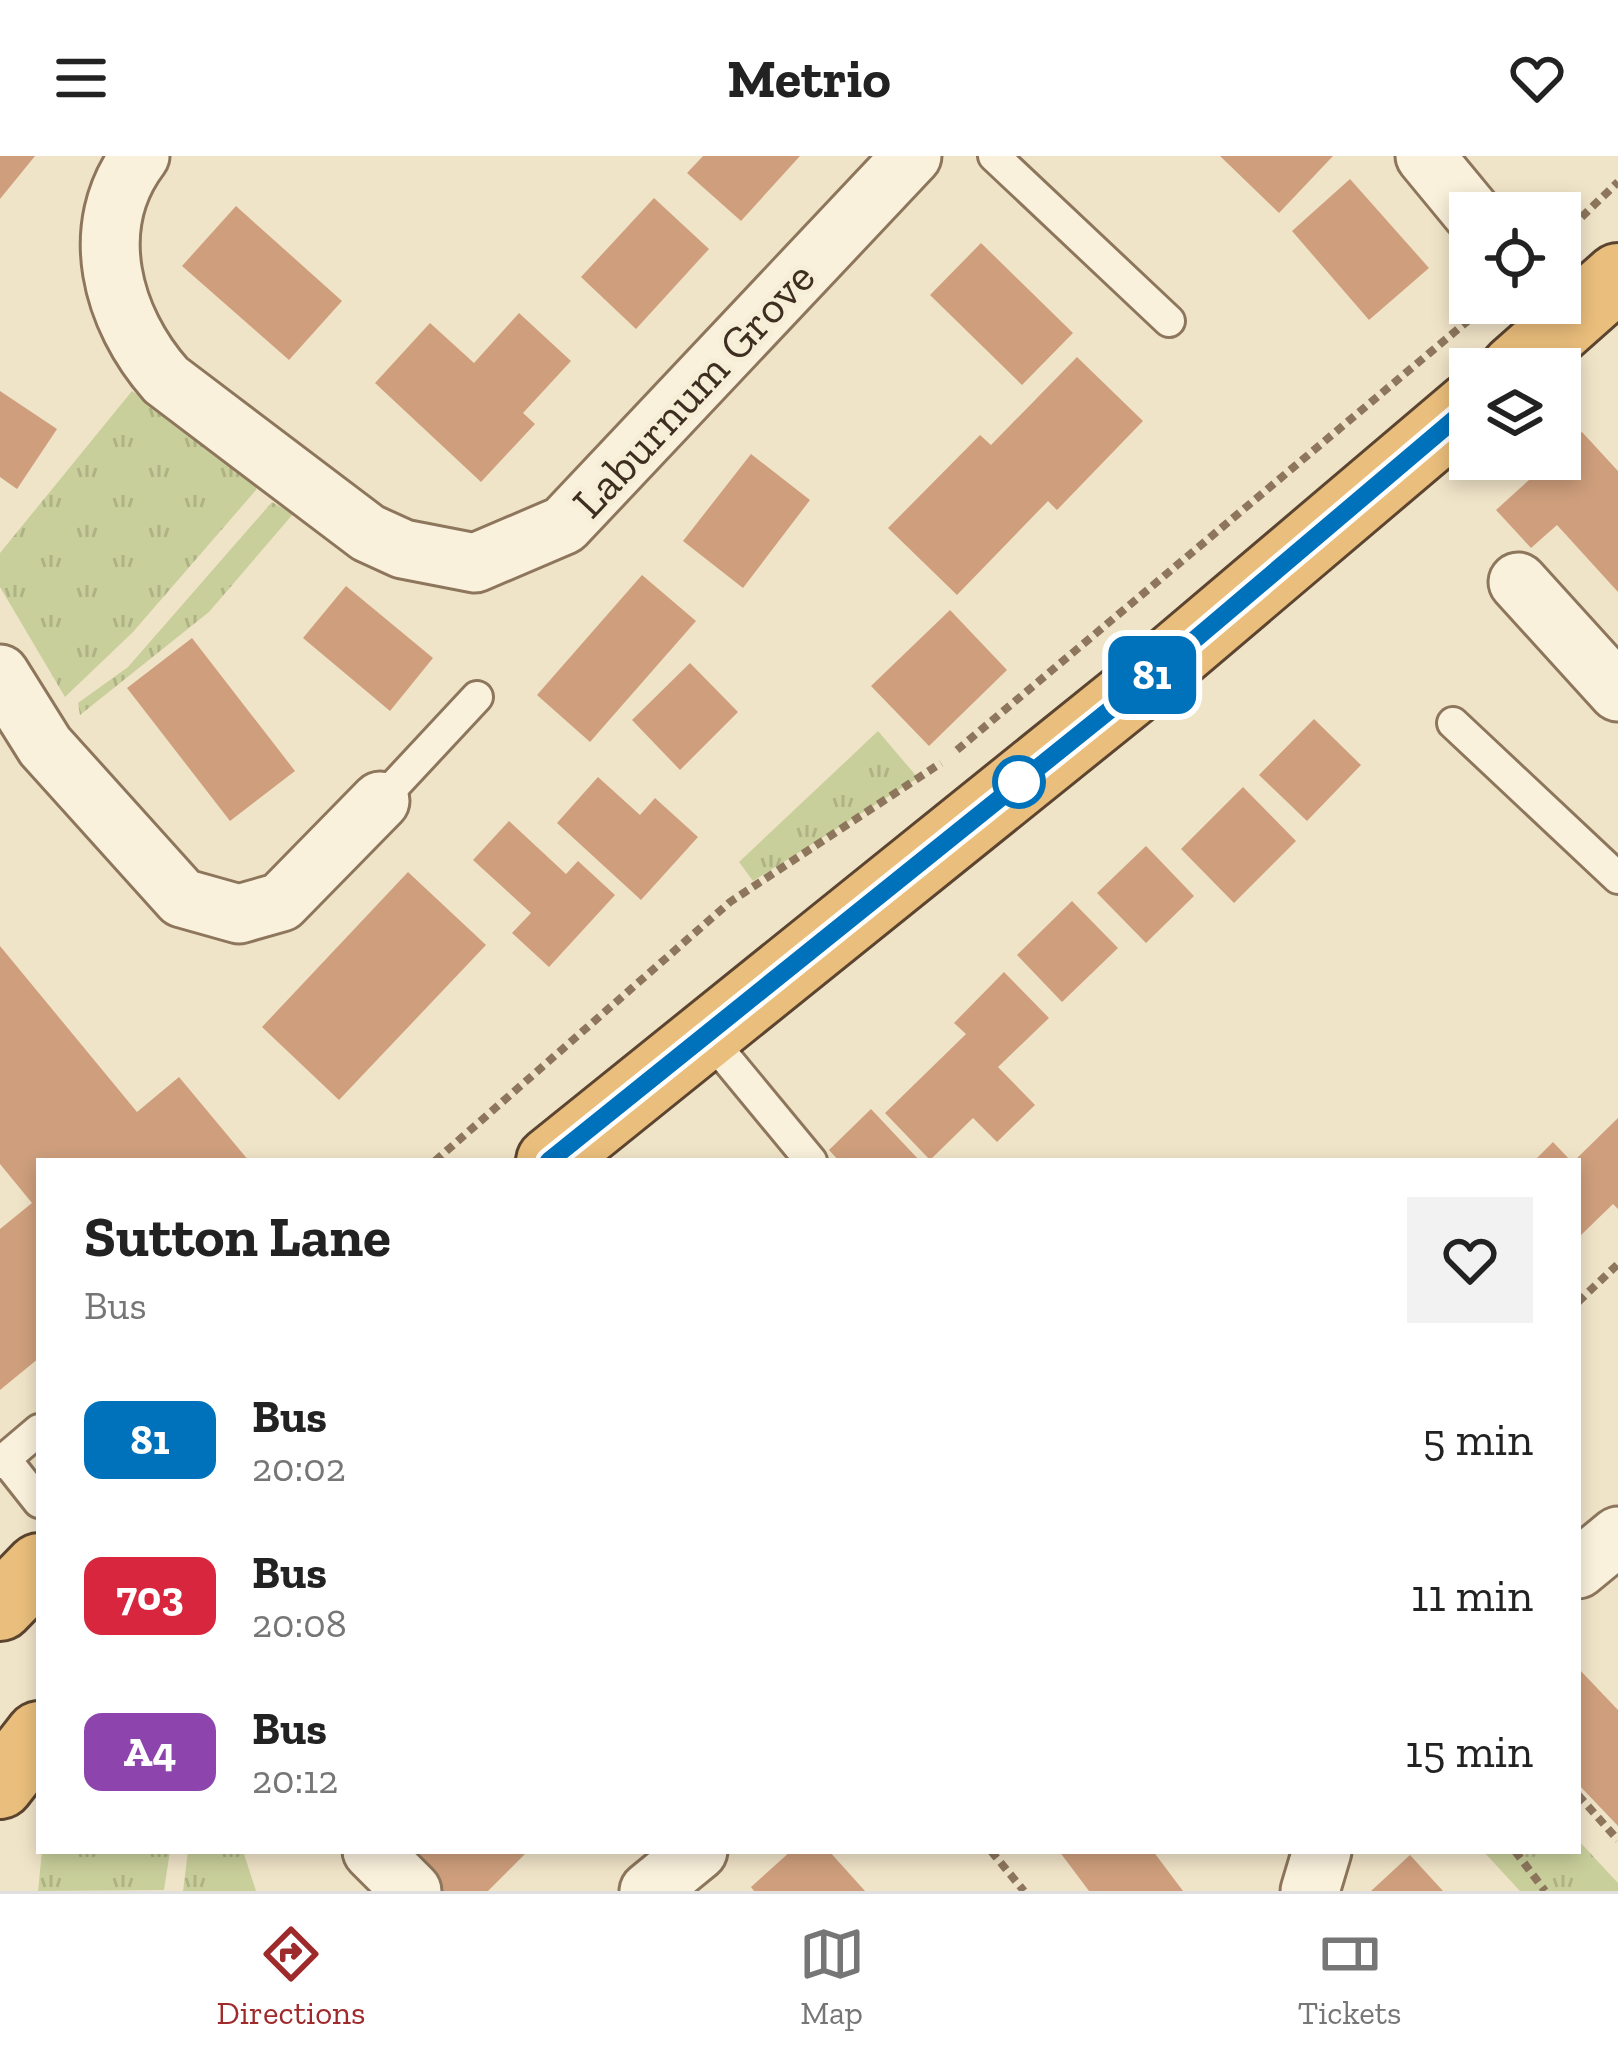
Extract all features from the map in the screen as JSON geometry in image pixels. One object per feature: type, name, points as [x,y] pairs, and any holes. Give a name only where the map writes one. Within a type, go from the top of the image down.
[{"type":"highway","points":[[1534,348],[1557,324]]},
{"type":"highway","points":[[554,1158],[1147,680],[1449,424]]},
{"type":"highway","points":[[0,1607],[36,1570]]},
{"type":"highway","points":[[0,1785],[36,1739]]},
{"type":"street","name":"Laburnum Grove","points":[[140,156],[116,206],[110,257],[125,323],[140,350],[166,380],[368,533],[403,549],[475,563],[564,525],[912,156]]},
{"type":"street","points":[[1425,156],[1455,192]]},
{"type":"street","points":[[1518,582],[1618,692]]},
{"type":"street","points":[[0,674],[45,746],[182,898],[239,914],[281,902],[380,801]]},
{"type":"street","points":[[1581,1567],[1618,1536]]},
{"type":"street","points":[[375,1854],[412,1891]]},
{"type":"street","points":[[649,1891],[694,1854]]},
{"type":"street","points":[[1310,1891],[1321,1854]]},
{"type":"lane","points":[[994,156],[1169,321]]},
{"type":"lane","points":[[380,801],[476,697]]},
{"type":"lane","points":[[1453,723],[1618,878]]},
{"type":"lane","points":[[706,1034],[809,1158]]},
{"type":"lane","points":[[36,1433],[3,1461],[36,1499]]},
{"type":"path","points":[[1581,218],[1618,182]]},
{"type":"path","points":[[438,1158],[730,902],[941,763],[1464,324]]},
{"type":"path","points":[[1581,1299],[1618,1264]]},
{"type":"path","points":[[1581,1799],[1618,1840]]},
{"type":"path","points":[[993,1854],[1024,1891]]},
{"type":"path","points":[[1517,1854],[1545,1891]]},
{"type":"green space","points":[[132,391],[259,477],[256,490],[133,632],[65,697],[0,587],[0,553]]},
{"type":"green space","points":[[272,502],[293,514],[209,612],[80,715],[78,703],[128,667]]},
{"type":"green space","points":[[878,731],[918,778],[753,881],[739,862]]},
{"type":"green space","points":[[1581,1843],[1618,1883],[1618,1891],[1520,1891],[1486,1854],[1581,1854]]},
{"type":"green space","points":[[42,1854],[170,1854],[164,1890],[38,1891]]},
{"type":"green space","points":[[188,1854],[244,1854],[256,1891],[183,1891]]},
{"type":"building","points":[[0,156],[35,156],[0,199]]},
{"type":"building","points":[[703,156],[800,156],[741,221],[687,173]]},
{"type":"building","points":[[1220,156],[1333,156],[1279,213]]},
{"type":"building","points":[[1350,179],[1429,268],[1369,320],[1292,231]]},
{"type":"building","points":[[654,198],[709,249],[636,329],[581,277]]},
{"type":"building","points":[[236,206],[342,301],[289,360],[182,266]]},
{"type":"building","points":[[981,243],[1073,333],[1022,385],[930,295]]},
{"type":"building","points":[[519,313],[571,361],[523,413],[535,424],[481,482],[375,383],[430,323],[474,363]]},
{"type":"building","points":[[1077,357],[1143,421],[1057,510],[1048,501],[957,595],[888,528],[980,435],[991,445]]},
{"type":"building","points":[[0,391],[57,429],[17,489],[0,477]]},
{"type":"building","points":[[1581,433],[1618,471],[1618,592],[1557,525],[1531,548],[1496,510],[1529,480],[1581,480]]},
{"type":"building","points":[[751,454],[810,500],[743,588],[683,541]]},
{"type":"building","points":[[642,575],[696,621],[590,742],[537,695]]},
{"type":"building","points":[[346,586],[433,658],[390,711],[303,638]]},
{"type":"building","points":[[950,610],[1007,670],[929,746],[871,686]]},
{"type":"building","points":[[192,638],[295,771],[230,821],[127,688]]},
{"type":"building","points":[[690,663],[738,712],[680,770],[632,720]]},
{"type":"building","points":[[1314,719],[1361,765],[1307,821],[1259,775]]},
{"type":"building","points":[[598,777],[640,815],[655,798],[698,837],[641,900],[557,823]]},
{"type":"building","points":[[1243,787],[1296,841],[1234,903],[1181,849]]},
{"type":"building","points":[[509,821],[566,874],[578,861],[615,895],[549,967],[512,933],[531,913],[473,860]]},
{"type":"building","points":[[1146,846],[1194,896],[1146,943],[1097,893]]},
{"type":"building","points":[[408,872],[486,945],[339,1100],[262,1027]]},
{"type":"building","points":[[1072,901],[1118,948],[1062,1002],[1017,955]]},
{"type":"building","points":[[0,946],[137,1112],[179,1077],[246,1158],[36,1158],[36,1360],[0,1390],[0,1229],[32,1203],[0,1164]]},
{"type":"building","points":[[1004,972],[1049,1018],[998,1067],[1035,1105],[997,1142],[973,1118],[928,1158],[885,1113],[966,1034],[954,1023]]},
{"type":"building","points":[[871,1109],[917,1158],[836,1158],[829,1150]]},
{"type":"building","points":[[1618,1118],[1618,1209],[1613,1204],[1581,1235],[1581,1158],[1577,1158]]},
{"type":"building","points":[[1553,1142],[1568,1158],[1537,1158]]},
{"type":"building","points":[[1581,1671],[1618,1710],[1618,1826],[1581,1787]]},
{"type":"building","points":[[415,1854],[525,1854],[488,1891],[439,1891],[409,1860]]},
{"type":"building","points":[[788,1854],[832,1854],[865,1891],[754,1891],[751,1887]]},
{"type":"building","points":[[1061,1854],[1155,1854],[1183,1891],[1089,1891]]},
{"type":"building","points":[[1410,1855],[1443,1891],[1371,1891]]},
{"type":"bus line","name":"81","points":[[553,1158],[1147,680],[1449,424]]}]
